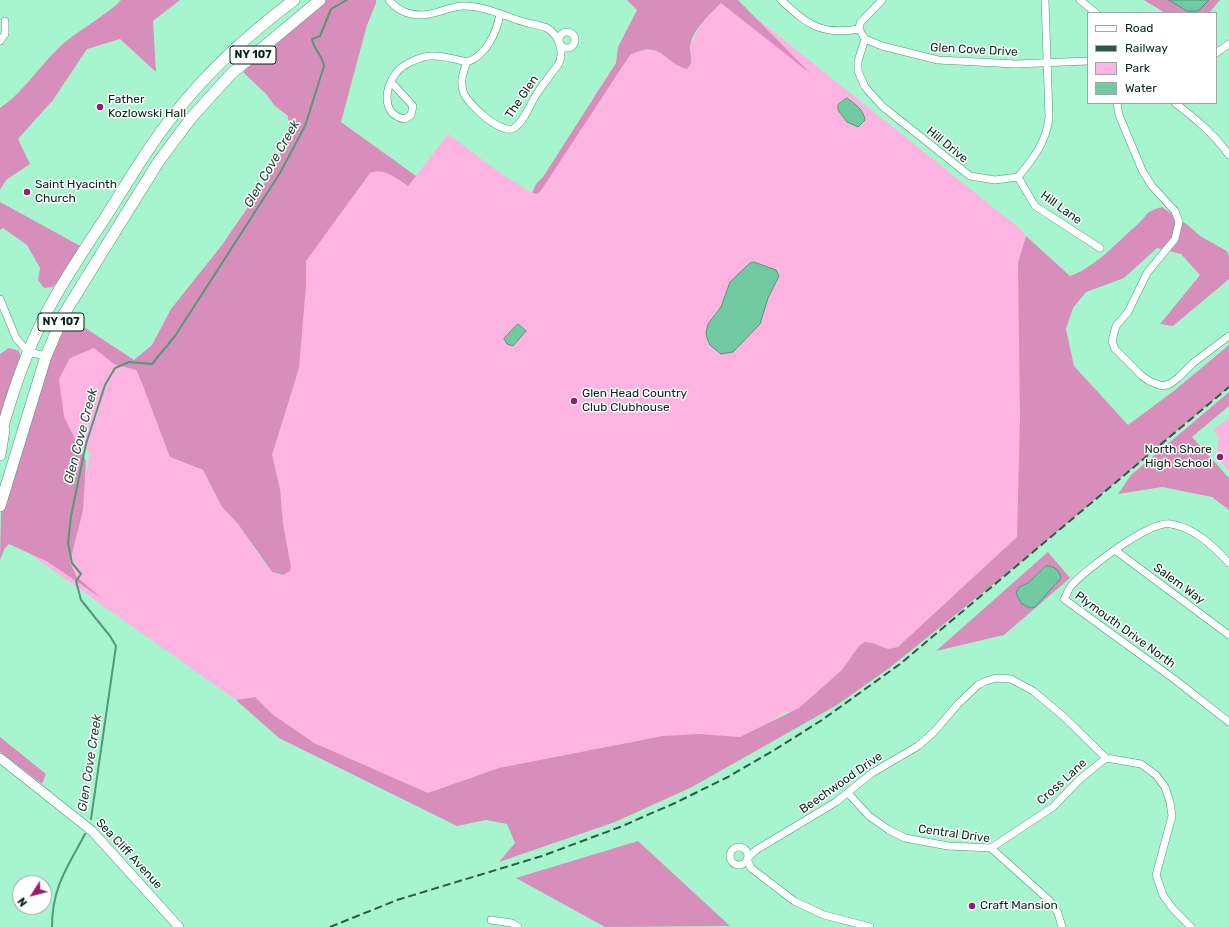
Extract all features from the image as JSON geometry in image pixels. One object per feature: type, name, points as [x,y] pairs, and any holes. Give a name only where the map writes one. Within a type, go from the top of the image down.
[{"type":"main road","name":"NY 107","points":[[0,437],[28,352],[55,297],[127,182],[181,106],[224,58],[267,20],[294,0]]},
{"type":"main road","name":"NY 107","points":[[1,499],[46,356],[64,314],[140,190],[159,161],[192,117],[228,78],[320,0]]},
{"type":"main road","points":[[181,106],[188,109],[194,106],[217,81],[228,78]]},
{"type":"main road","points":[[127,182],[140,190]]},
{"type":"main road","points":[[0,454],[4,438],[5,419]]},
{"type":"street","name":"The Glen","points":[[389,0],[403,12],[420,15],[433,14],[462,6],[482,8],[548,29],[561,48],[561,61],[512,130],[503,129],[492,122],[478,111],[463,93],[460,81],[467,62]]},
{"type":"street","points":[[781,0],[815,27],[847,32],[859,29]]},
{"type":"street","points":[[865,39],[859,29],[860,23],[882,0]]},
{"type":"street","points":[[1018,177],[1033,160],[1048,130],[1049,117],[1045,0]]},
{"type":"street","points":[[1080,0],[1095,12]]},
{"type":"street","points":[[391,82],[413,106],[412,115],[405,119],[394,114],[387,106],[386,101],[391,82],[399,70],[422,58],[443,56],[467,62],[478,56],[489,43],[496,29],[500,14]]},
{"type":"street","points":[[0,41],[5,34],[5,21]]},
{"type":"street","name":"Glen Cove Drive","points":[[865,39],[897,52],[938,60],[981,63],[1047,63],[1087,61]]},
{"type":"street","name":"Hill Drive","points":[[865,39],[858,61],[858,71],[864,87],[882,106],[970,176],[995,180],[1018,177]]},
{"type":"street","points":[[1217,52],[1229,44]]},
{"type":"street","points":[[1117,104],[1119,115],[1142,170],[1152,186],[1175,211],[1179,222],[1175,239],[1147,273],[1128,312],[1116,326],[1112,341],[1119,354],[1141,375],[1154,384],[1162,386],[1170,384],[1193,363],[1229,336]]},
{"type":"street","points":[[1176,104],[1216,138],[1229,155]]},
{"type":"street","name":"Hill Lane","points":[[1018,177],[1035,206],[1100,248]]},
{"type":"street","points":[[0,299],[12,331],[28,352],[46,356]]},
{"type":"street","points":[[1115,550],[1148,529],[1167,523],[1205,540],[1229,563]]},
{"type":"street","name":"Salem Way","points":[[1115,550],[1229,635]]},
{"type":"street","name":"Plymouth Drive North","points":[[1115,550],[1071,586],[1064,599],[1174,679],[1229,722]]},
{"type":"street","name":"Beechwood Drive","points":[[870,927],[806,908],[783,894],[756,873],[751,868],[747,859],[756,850],[812,817],[848,793],[872,773],[918,746],[934,732],[969,694],[986,681],[996,678],[1011,679],[1033,691],[1063,716],[1106,758]]},
{"type":"street","name":"Sea Cliff Avenue","points":[[0,758],[92,830],[179,927]]},
{"type":"street","points":[[1106,758],[1141,764],[1156,775],[1166,787],[1172,816],[1156,875],[1158,884],[1170,905],[1191,927]]},
{"type":"street","name":"Cross Lane","points":[[991,848],[1053,807],[1080,779],[1106,758]]},
{"type":"street","name":"Central Drive","points":[[848,793],[869,816],[889,830],[904,838],[948,846],[991,848],[1050,901],[1058,914],[1062,927]]},
{"type":"street","points":[[491,920],[512,923],[518,927]]},
{"type":"green space","points":[[713,0],[734,0],[1024,232],[1029,260],[1027,547],[811,718],[786,711],[740,743],[427,798],[314,743],[236,700],[30,554],[67,565],[90,453],[35,405],[70,318],[143,366],[170,457],[203,470],[222,507],[238,524],[263,561],[272,572],[278,575],[286,574],[260,452],[291,263],[372,144],[416,176],[448,134],[500,173],[532,193],[537,194],[630,55],[643,50],[650,50],[661,53],[678,66],[691,62],[690,46]]},
{"type":"green space","points":[[1229,417],[1229,471],[1220,460],[1218,451],[1219,437],[1213,430]]},
{"type":"shaded area","points":[[121,0],[180,0],[153,21],[156,72],[120,39],[87,49],[53,100],[18,139],[30,164],[6,180],[0,190],[0,108],[10,101],[27,84],[60,47],[113,8]]},
{"type":"shaded area","points":[[326,0],[376,0],[367,25],[341,122],[416,176],[408,186],[395,177],[385,173],[370,173],[306,261],[306,285],[299,368],[272,455],[280,489],[283,524],[291,567],[290,571],[283,575],[272,572],[238,524],[222,507],[203,470],[170,457],[136,370],[114,364],[94,348],[70,358],[59,379],[64,417],[86,461],[83,510],[70,562],[76,576],[101,598],[48,562],[9,544],[5,548],[0,560],[1,513],[64,314],[134,360],[152,345],[171,309],[222,245],[276,166],[289,127],[288,116],[275,106],[266,94],[244,73],[243,68],[315,6]]},
{"type":"shaded area","points":[[627,0],[738,0],[811,74],[721,3],[702,22],[695,33],[690,45],[691,64],[687,69],[672,62],[656,51],[641,51],[630,55],[540,192],[537,194],[532,193],[536,184],[543,177],[616,63],[618,47],[637,10]]},
{"type":"shaded area","points":[[1144,0],[1169,0],[1188,11],[1198,11],[1209,0],[1220,0],[1210,12],[1163,12]]},
{"type":"shaded area","points":[[0,202],[84,248],[53,287],[44,288],[38,280],[40,268],[27,245],[3,228],[0,230]]},
{"type":"shaded area","points":[[1162,207],[1189,226],[1200,236],[1227,251],[1229,257],[1229,279],[1173,326],[1160,324],[1200,275],[1181,254],[1157,248],[1124,278],[1086,292],[1073,308],[1066,329],[1074,366],[1128,425],[1175,390],[1229,345],[1229,387],[1016,566],[888,669],[837,705],[692,787],[615,822],[499,862],[515,843],[507,824],[486,820],[457,826],[279,738],[236,700],[255,697],[272,714],[314,743],[428,793],[499,768],[663,736],[699,734],[740,737],[799,708],[842,670],[859,646],[865,642],[888,649],[898,647],[1017,537],[1020,418],[1018,263],[1026,236],[1070,276],[1089,267],[1138,224],[1148,213]]},
{"type":"shaded area","points":[[9,348],[19,351],[22,361],[0,434],[0,354]]},
{"type":"shaded area","points":[[1229,392],[1229,406],[1192,437],[1229,478],[1229,510],[1212,497],[1162,487],[1118,494],[1131,475]]},
{"type":"shaded area","points":[[1048,552],[1070,578],[1004,635],[936,651]],"holes":[[[1046,566],[1052,566],[1056,585],[1050,589],[1019,587],[1028,583]]]},
{"type":"shaded area","points":[[0,737],[46,774],[42,784],[0,752]]},
{"type":"shaded area","points":[[638,841],[730,926],[605,927],[516,878]]},
{"type":"water","points":[[1169,0],[1209,0],[1198,11],[1188,11]]},
{"type":"water","points":[[847,98],[863,113],[865,120],[858,127],[847,122],[838,110],[838,105]]},
{"type":"water","points":[[754,262],[776,270],[779,276],[768,298],[760,324],[733,352],[721,354],[710,345],[706,333],[708,324],[721,307],[730,282],[750,263]]},
{"type":"water","points":[[518,324],[526,331],[513,346],[507,344],[504,339]]},
{"type":"water","points":[[1046,566],[1056,569],[1061,578],[1035,607],[1030,608],[1021,603],[1016,593],[1019,587],[1028,583]]},
{"type":"waterway","name":"Glen Cove Creek","points":[[91,819],[116,646],[110,636],[81,600],[76,581],[81,574],[72,563],[68,543],[71,516],[86,444],[105,385],[115,368],[129,362],[152,364],[175,336],[280,173],[305,126],[324,66],[322,58],[314,47],[312,39],[320,36],[331,9],[347,0]]},
{"type":"waterway","name":"Glen Cove Creek","points":[[52,927],[55,900],[58,889],[62,878],[85,834]]},
{"type":"railway","points":[[330,927],[397,900],[542,856],[620,827],[675,803],[728,777],[776,749],[822,720],[900,664],[1229,387]]},
{"type":"place","name":"Father Kozlowski Hall","points":[[100,107]]},
{"type":"place","name":"Saint Hyacinth Church","points":[[27,192]]},
{"type":"place","name":"Glen Head Country Club Clubhouse","points":[[574,401]]},
{"type":"place","name":"North Shore High School","points":[[1220,457]]},
{"type":"place","name":"Craft Mansion","points":[[972,906]]}]
